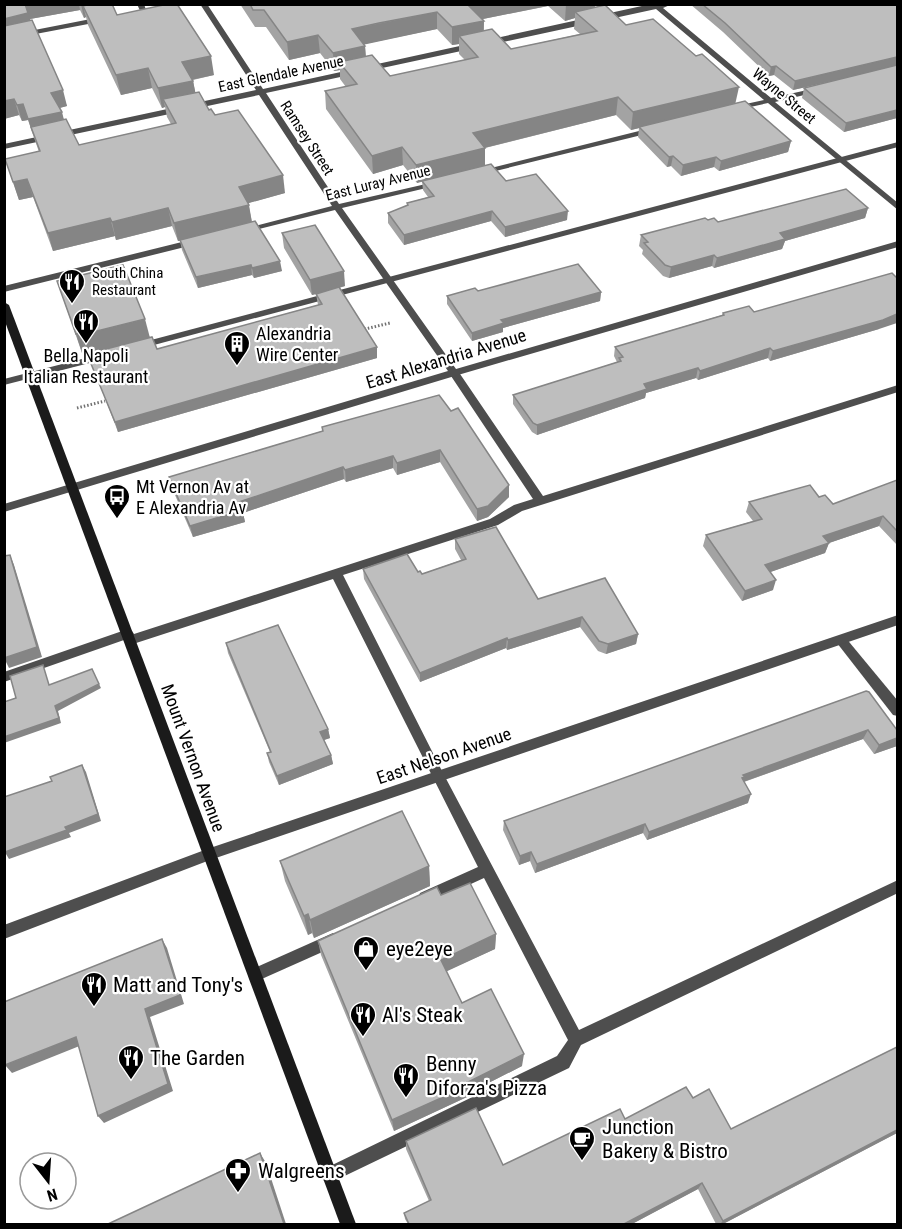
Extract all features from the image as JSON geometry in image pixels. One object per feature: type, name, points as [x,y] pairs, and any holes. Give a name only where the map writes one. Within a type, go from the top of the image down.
[{"type":"main road","name":"Mount Vernon Avenue","points":[[4,305],[348,1224]]},
{"type":"street","name":"Ramsey Street","points":[[202,4],[337,207],[454,373],[540,501]]},
{"type":"street","name":"East Glendale Avenue","points":[[4,147],[669,4]]},
{"type":"street","name":"Wayne Street","points":[[656,6],[897,208]]},
{"type":"street","points":[[133,13],[142,8],[155,9]]},
{"type":"street","points":[[4,38],[111,17]]},
{"type":"street","points":[[723,112],[822,87]]},
{"type":"street","points":[[473,174],[667,126]]},
{"type":"street","points":[[124,351],[897,144]]},
{"type":"street","name":"East Luray Avenue","points":[[234,233],[451,179]]},
{"type":"street","points":[[4,289],[199,241]]},
{"type":"street","name":"East Alexandria Avenue","points":[[4,508],[454,373],[897,244]]},
{"type":"street","points":[[4,382],[113,353]]},
{"type":"street","points":[[4,676],[494,522],[518,508],[897,388]]},
{"type":"street","points":[[336,572],[438,777],[576,1040]]},
{"type":"street","name":"East Nelson Avenue","points":[[4,932],[210,854],[897,620]]},
{"type":"street","points":[[840,640],[897,711]]},
{"type":"street","points":[[414,903],[487,870]]},
{"type":"street","points":[[330,1175],[563,1062],[576,1040],[897,886]]},
{"type":"street","points":[[255,975],[351,932]]},
{"type":"path","points":[[360,330],[390,322]]},
{"type":"path","points":[[77,408],[105,401]]},
{"type":"building","points":[[4,4],[25,4],[28,13],[4,19]]},
{"type":"building","points":[[112,4],[117,15],[177,4],[211,56],[182,62],[193,81],[158,88],[148,68],[116,75],[83,6]]},
{"type":"building","points":[[250,4],[469,4],[484,21],[452,27],[437,12],[379,23],[352,29],[365,46],[333,53],[318,35],[287,42],[264,10],[253,10]]},
{"type":"building","points":[[702,4],[897,4],[897,57],[795,81],[776,66],[771,67]]},
{"type":"building","points":[[605,5],[626,25],[653,19],[696,56],[702,54],[739,87],[633,112],[618,97],[473,133],[485,148],[416,165],[402,147],[372,156],[325,91],[357,84],[339,62],[372,55],[390,76],[478,57],[459,36],[492,29],[511,49],[597,31],[575,12]]},
{"type":"building","points":[[32,20],[63,90],[51,93],[62,112],[28,119],[23,104],[17,105],[14,99],[4,101],[4,26]]},
{"type":"building","points":[[897,65],[897,110],[846,123],[804,88]]},
{"type":"building","points":[[199,92],[209,110],[211,109],[215,115],[238,110],[283,175],[239,187],[249,205],[174,223],[168,208],[112,222],[110,218],[48,233],[27,179],[13,182],[5,159],[40,151],[31,127],[66,119],[79,145],[176,123],[163,99]]},
{"type":"building","points":[[745,101],[791,141],[721,161],[716,157],[683,165],[673,156],[669,157],[639,127]]},
{"type":"building","points":[[491,164],[506,181],[536,174],[568,211],[505,227],[492,211],[404,235],[388,213],[408,205],[407,203],[434,196],[422,181]]},
{"type":"building","points":[[846,189],[868,208],[780,233],[785,239],[717,258],[714,255],[671,267],[665,265],[644,243],[648,242],[641,235],[705,218],[708,220],[714,218],[718,222]]},
{"type":"building","points":[[255,221],[280,261],[196,277],[180,240]]},
{"type":"building","points":[[315,225],[344,271],[310,280],[282,233]]},
{"type":"building","points":[[578,264],[601,292],[501,320],[504,323],[472,333],[447,296],[475,288],[478,291]]},
{"type":"building","points":[[123,265],[145,319],[81,335],[76,334],[57,281]]},
{"type":"building","points":[[892,273],[897,278],[897,314],[883,320],[773,351],[770,348],[700,371],[698,368],[644,384],[647,389],[537,425],[533,423],[513,395],[621,361],[619,358],[623,357],[615,347],[749,306],[754,312]]},
{"type":"building","name":"Alexandria Wire Center","points":[[339,287],[377,347],[115,422],[87,354],[152,337],[157,349],[322,304],[316,294]]},
{"type":"building","points":[[439,395],[451,411],[458,408],[509,485],[488,506],[477,509],[440,450],[397,463],[393,456],[345,470],[343,467],[239,502],[243,510],[190,526],[169,477],[323,431],[322,427]]},
{"type":"building","points":[[897,480],[897,531],[883,516],[823,536],[829,543],[765,565],[776,580],[745,591],[706,535],[762,519],[749,502],[810,485],[819,497],[825,495],[833,504]]},
{"type":"building","points":[[496,527],[538,599],[605,578],[638,634],[608,644],[599,641],[582,617],[508,640],[507,638],[420,673],[363,569],[407,554],[418,572],[422,574],[466,559],[455,539]]},
{"type":"building","points":[[10,555],[37,647],[4,658],[4,556]]},
{"type":"building","points":[[278,625],[328,729],[320,732],[331,755],[277,776],[267,753],[271,752],[226,643]]},
{"type":"building","points":[[43,665],[49,685],[92,669],[99,684],[55,706],[59,718],[4,737],[4,702],[16,698],[10,676]]},
{"type":"building","points":[[866,691],[897,730],[897,738],[879,745],[868,730],[743,775],[745,777],[742,778],[751,794],[649,832],[645,824],[537,864],[531,852],[520,856],[504,821]]},
{"type":"building","points":[[82,765],[98,814],[65,827],[67,830],[5,852],[4,797],[52,781],[50,777]]},
{"type":"building","points":[[402,811],[429,866],[310,920],[308,914],[304,916],[280,861]]},
{"type":"building","points":[[470,883],[496,934],[441,960],[462,1003],[491,989],[524,1054],[466,1083],[468,1086],[392,1120],[318,941],[437,887],[441,895]]},
{"type":"building","points":[[162,939],[180,995],[145,1009],[168,1084],[98,1116],[76,1037],[5,1065],[4,1002]]},
{"type":"building","points":[[897,1047],[897,1130],[723,1221],[702,1183],[624,1224],[409,1224],[404,1213],[431,1200],[406,1141],[476,1108],[503,1165],[620,1109],[625,1119],[686,1087],[693,1098],[709,1089],[731,1129]]},
{"type":"building","name":"Walgreens","points":[[260,1153],[284,1224],[108,1224]]},
{"type":"place","name":"South China Restaurant","points":[[72,305]]},
{"type":"place","name":"Bella Napoli Italian Restaurant","points":[[86,345]]},
{"type":"place","name":"Alexandria Wire Center","points":[[237,367]]},
{"type":"place","name":"Mt Vernon Av at E Alexandria Av","points":[[117,520]]},
{"type":"place","name":"eye2eye","points":[[366,972]]},
{"type":"place","name":"Matt and Tony's","points":[[94,1008]]},
{"type":"place","name":"Al's Steak","points":[[363,1038]]},
{"type":"place","name":"The Garden","points":[[131,1081]]},
{"type":"place","name":"Benny Diforza's Pizza","points":[[406,1099]]},
{"type":"place","name":"Junction Bakery & Bistro","points":[[582,1162]]},
{"type":"place","name":"Walgreens","points":[[238,1194]]}]
